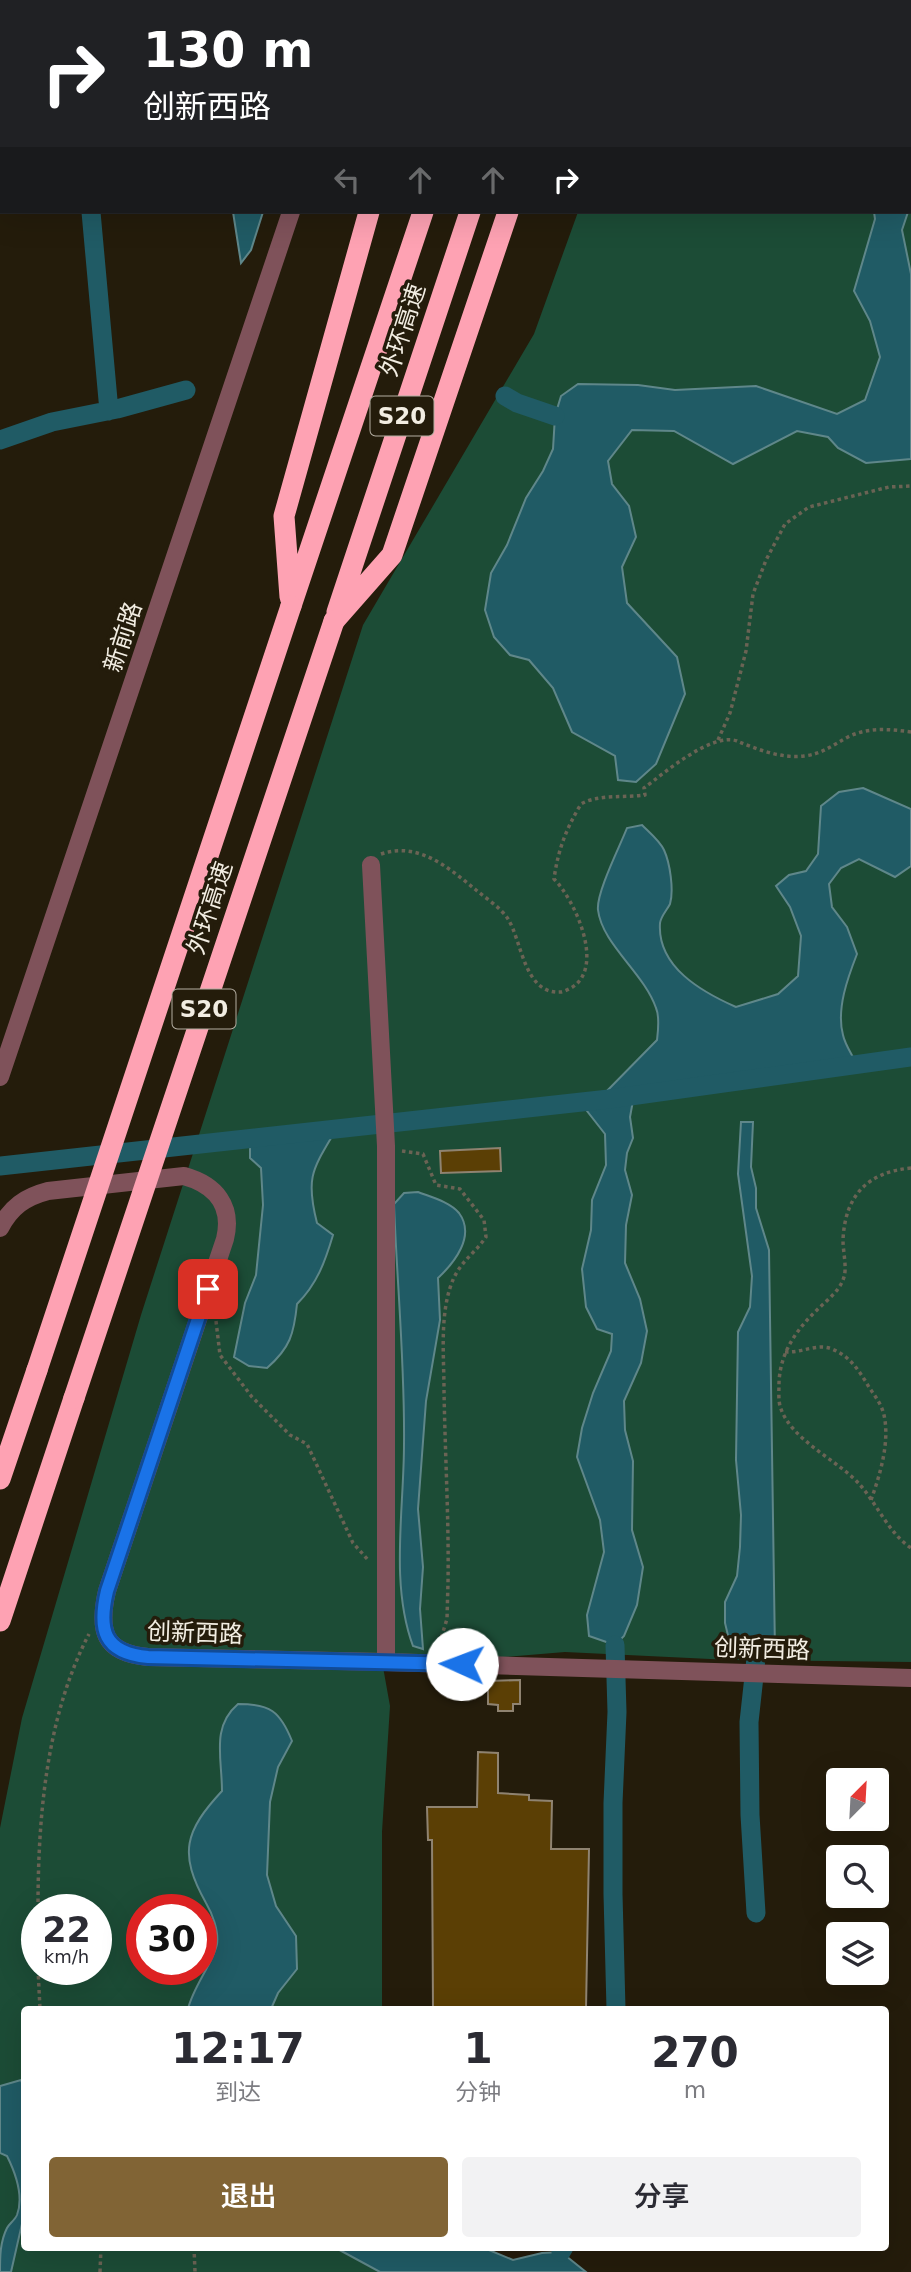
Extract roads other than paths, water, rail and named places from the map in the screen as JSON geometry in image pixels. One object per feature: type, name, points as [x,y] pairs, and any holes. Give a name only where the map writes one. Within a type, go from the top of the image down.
[{"type":"highway","points":[[291,606],[284,516],[368,214]]},
{"type":"highway","name":"外环高速","points":[[0,1479],[422,214]]},
{"type":"highway","name":"外环高速","points":[[0,1621],[469,214]]},
{"type":"highway","points":[[334,621],[392,555],[508,214]]},
{"type":"street","name":"新前路","points":[[0,1077],[290,214]]},
{"type":"street","points":[[371,865],[386,1150],[386,1662]]},
{"type":"street","name":"创新西路","points":[[0,1228],[16,1204],[32,1195],[184,1176],[200,1180],[212,1188],[222,1199],[227,1214],[225,1239],[104,1604],[104,1631],[110,1643],[120,1651],[132,1656],[911,1678]]},
{"type":"water","points":[[233,214],[262,214],[251,250],[241,263]]},
{"type":"water","points":[[874,214],[907,214],[902,230],[911,274],[911,459],[866,463],[838,448],[828,437],[797,431],[733,464],[674,431],[632,430],[608,461],[612,484],[629,506],[636,537],[622,567],[627,603],[677,657],[685,694],[656,764],[636,782],[618,780],[615,756],[572,732],[553,688],[529,660],[510,655],[494,637],[485,610],[491,573],[507,545],[526,498],[553,449],[555,416],[561,396],[578,384],[638,385],[675,390],[756,386],[837,414],[865,400],[880,357],[870,321],[854,291]]},
{"type":"water","points":[[863,788],[911,809],[911,866],[895,877],[859,859],[841,868],[829,884],[832,907],[847,927],[857,954],[842,1004],[841,1025],[844,1039],[857,1065],[634,1095],[630,1117],[633,1138],[627,1153],[625,1170],[632,1195],[626,1225],[625,1263],[640,1299],[647,1331],[641,1363],[624,1401],[625,1430],[633,1461],[632,1530],[643,1567],[637,1605],[624,1636],[615,1645],[589,1636],[587,1615],[604,1552],[600,1520],[577,1457],[582,1428],[593,1393],[611,1351],[612,1334],[597,1329],[586,1307],[582,1269],[591,1230],[592,1200],[606,1165],[605,1134],[580,1102],[598,1100],[657,1040],[658,1020],[650,995],[607,935],[601,923],[598,902],[627,828],[642,825],[660,843],[668,862],[671,898],[660,923],[661,939],[674,965],[709,994],[736,1007],[778,994],[798,976],[801,936],[790,907],[776,886],[789,875],[806,871],[818,854],[821,806],[839,792]]},
{"type":"water","points":[[741,1122],[753,1122],[751,1167],[756,1188],[756,1208],[769,1250],[775,1652],[731,1648],[725,1623],[725,1602],[737,1576],[740,1547],[741,1515],[736,1460],[738,1332],[750,1307],[752,1276],[738,1174]]},
{"type":"water","points":[[337,1128],[317,1164],[312,1183],[317,1223],[333,1235],[327,1254],[320,1272],[297,1304],[286,1347],[267,1368],[249,1366],[234,1357],[245,1303],[256,1275],[263,1205],[261,1168],[250,1158],[250,1138]]},
{"type":"water","points":[[418,1192],[455,1209],[464,1222],[465,1231],[456,1257],[438,1278],[440,1320],[426,1401],[418,1509],[423,1567],[420,1609],[423,1649],[413,1646],[406,1622],[400,1572],[404,1414],[394,1204],[404,1193]]},
{"type":"water","points":[[238,1704],[266,1708],[278,1716],[292,1741],[278,1767],[270,1802],[267,1875],[276,1906],[296,1936],[297,1969],[278,1993],[272,2006],[189,2006],[198,1985],[217,1985],[217,1894],[202,1894],[191,1870],[189,1856],[193,1831],[222,1791],[220,1744],[224,1723]]},
{"type":"water","points":[[21,2080],[21,2228],[11,2272],[0,2272],[0,2255],[7,2228],[17,2215],[20,2200],[13,2169],[7,2156],[0,2153],[0,2086]]},
{"type":"water","points":[[341,2251],[491,2251],[513,2260],[542,2253],[561,2252],[586,2272],[380,2272]]},
{"type":"waterway","points":[[91,214],[109,411]]},
{"type":"waterway","points":[[0,440],[52,422],[117,409],[186,390]]},
{"type":"waterway","points":[[505,396],[555,416]]},
{"type":"waterway","points":[[0,1166],[609,1099],[911,1057]]},
{"type":"waterway","points":[[615,1645],[617,1712],[613,1894],[616,2006]]},
{"type":"waterway","points":[[756,1913],[750,1815],[749,1722],[757,1649]]}]
